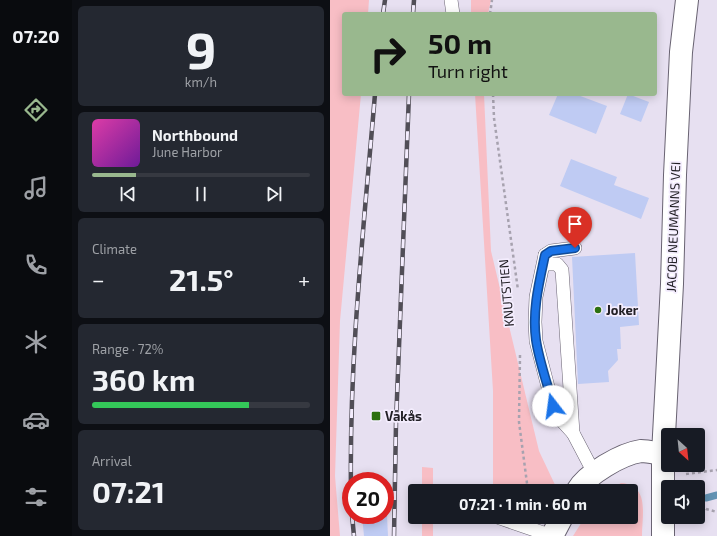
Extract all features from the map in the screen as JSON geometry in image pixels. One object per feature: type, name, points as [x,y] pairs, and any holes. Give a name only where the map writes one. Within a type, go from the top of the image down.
[{"type":"street","name":"JACOB NEUMANNS VEI","points":[[664,428],[672,284],[675,174],[681,52],[687,0]]},
{"type":"street","points":[[581,484],[594,473],[625,456],[642,451],[661,454]]},
{"type":"street","name":"JACOB NEUMANNS VEI","points":[[663,472],[663,536]]},
{"type":"street","points":[[552,536],[558,524]]},
{"type":"lane","points":[[451,0],[453,12]]},
{"type":"lane","points":[[575,248],[551,251],[545,255],[536,296],[536,341],[553,406],[562,421],[573,433],[594,473]]},
{"type":"lane","points":[[545,255],[547,264],[557,264],[562,270],[573,433]]},
{"type":"lane","points":[[517,524],[552,536]]},
{"type":"path","points":[[490,12],[492,0]]},
{"type":"path","name":"KNUTSTIEN","points":[[493,96],[494,118],[519,295]]},
{"type":"path","points":[[520,354],[519,422],[527,484]]},
{"type":"path","points":[[680,475],[717,470]]},
{"type":"path","points":[[705,508],[717,512]]},
{"type":"shaded area","points":[[330,0],[369,0],[368,12],[342,12],[342,96],[361,96],[340,321],[335,476],[340,536],[330,536]]},
{"type":"shaded area","points":[[471,0],[491,0],[488,12],[471,12]]},
{"type":"shaded area","points":[[475,96],[484,96],[491,251],[539,451],[555,484],[493,484],[493,391]]},
{"type":"shaded area","points":[[422,467],[433,468],[433,484],[422,484]]},
{"type":"shaded area","points":[[638,491],[642,502],[643,511],[642,536],[573,536],[581,524],[638,524]]},
{"type":"shaded area","points":[[422,524],[433,524],[433,536],[422,536]]},
{"type":"building","points":[[557,96],[580,96],[607,106],[596,134],[549,115]]},
{"type":"building","points":[[627,96],[633,96],[649,102],[641,122],[620,114]]},
{"type":"building","points":[[571,159],[617,177],[614,185],[649,198],[641,219],[560,186]]},
{"type":"building","points":[[635,253],[639,325],[620,327],[621,349],[617,349],[618,360],[608,371],[609,382],[578,384],[572,257]]},
{"type":"building","points":[[363,524],[387,524],[388,536],[364,536]]},
{"type":"waterway","points":[[706,498],[717,495]]},
{"type":"railway","points":[[383,12],[385,0]]},
{"type":"railway","points":[[413,12],[414,0]]},
{"type":"railway","points":[[351,472],[352,391],[358,292],[375,96]]},
{"type":"railway","points":[[394,536],[396,423],[409,96]]},
{"type":"railway","points":[[353,524],[354,536]]},
{"type":"place","name":"Joker","points":[[598,310]]},
{"type":"place","name":"Vakås","points":[[376,416]]},
{"type":"route","points":[[553,406],[536,341],[536,296],[545,255],[551,251],[575,248]]}]
